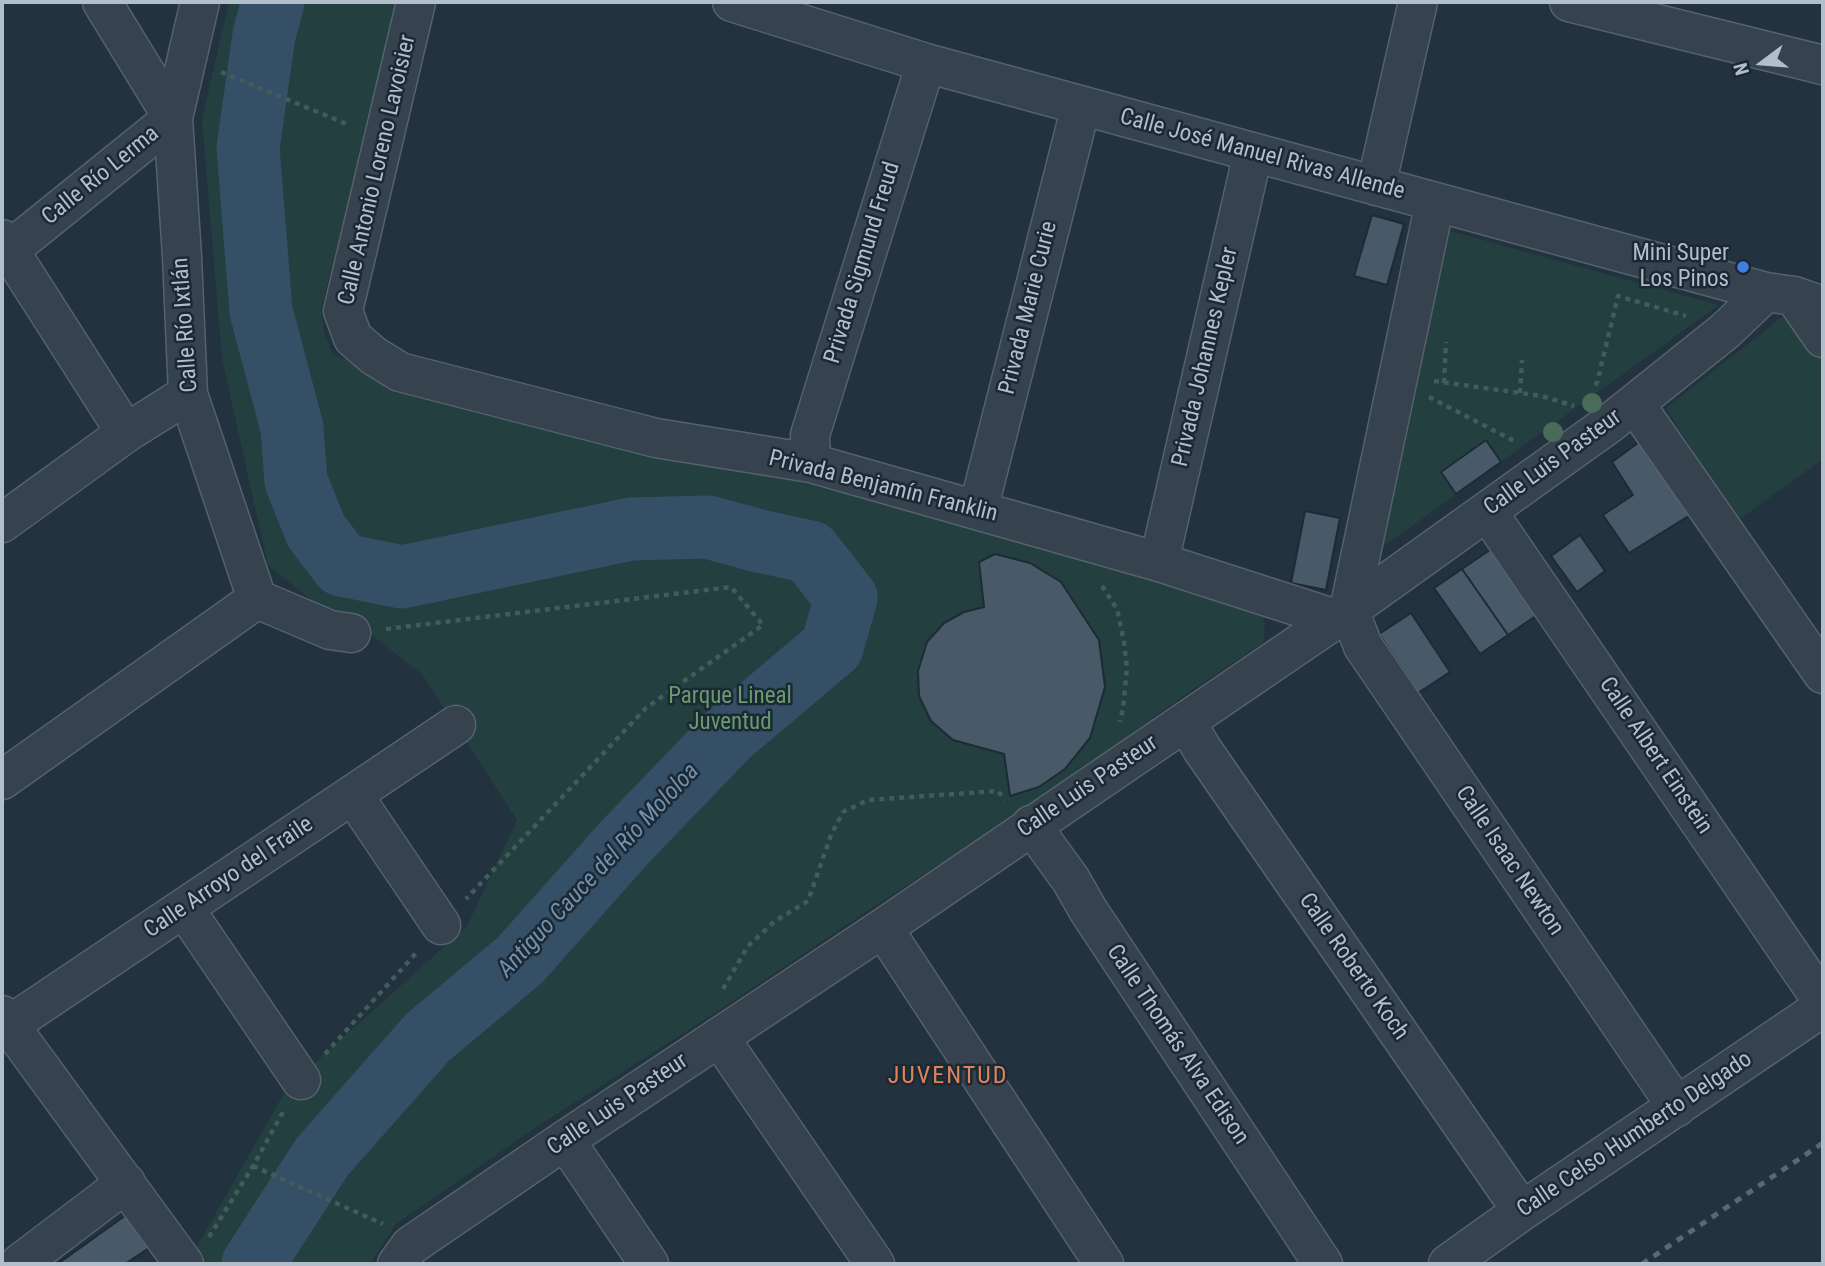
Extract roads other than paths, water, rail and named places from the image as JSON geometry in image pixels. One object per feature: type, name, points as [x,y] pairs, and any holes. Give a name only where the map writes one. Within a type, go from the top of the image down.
[{"type":"street","name":"Calle Río Ixtlán","points":[[102,2],[173,118],[188,394],[257,599]]},
{"type":"street","name":"Calle Río Lerma","points":[[4,249],[173,118],[200,2]]},
{"type":"street","name":"Calle Antonio Loreno Lavoisier","points":[[353,338],[343,311],[416,2]]},
{"type":"street","name":"Calle José Manuel Rivas Allende","points":[[732,2],[926,63],[1795,298]]},
{"type":"street","points":[[1376,186],[1418,2]]},
{"type":"street","points":[[1569,2],[1823,65]]},
{"type":"street","name":"Privada Sigmund Freud","points":[[811,463],[810,435],[926,63]]},
{"type":"street","name":"Privada Marie Curie","points":[[978,510],[1081,106]]},
{"type":"street","name":"Privada Johannes Kepler","points":[[1159,562],[1253,153]]},
{"type":"street","points":[[1343,615],[1435,202]]},
{"type":"street","points":[[4,249],[126,433]]},
{"type":"street","points":[[1795,298],[1823,338]]},
{"type":"street","name":"Calle Luis Pasteur","points":[[403,1250],[883,928],[1020,814],[1186,722],[1343,615],[1623,414],[1727,329],[1795,298]]},
{"type":"street","name":"Privada Benjamín Franklin","points":[[353,338],[400,373],[656,438],[811,463],[1343,615]]},
{"type":"street","points":[[2,523],[126,433],[188,394]]},
{"type":"street","points":[[1623,414],[1823,674]]},
{"type":"street","name":"Calle Albert Einstein","points":[[1487,511],[1823,1004]]},
{"type":"street","points":[[2,780],[257,599],[330,630],[351,633]]},
{"type":"street","name":"Calle Isaac Newton","points":[[1343,615],[1676,1107]]},
{"type":"street","name":"Calle Roberto Koch","points":[[1186,722],[1202,749],[1522,1211]]},
{"type":"street","name":"Calle Arroyo del Fraile","points":[[4,1024],[184,908],[456,725]]},
{"type":"street","points":[[353,795],[441,925]]},
{"type":"street","name":"Calle Thomás Alva Edison","points":[[1020,814],[1071,880],[1088,910],[1323,1264]]},
{"type":"street","points":[[184,908],[301,1080]]},
{"type":"street","points":[[883,928],[1104,1264]]},
{"type":"street","name":"Calle Celso Humberto Delgado","points":[[1448,1264],[1823,1004]]},
{"type":"street","points":[[4,1024],[126,1183],[195,1254]]},
{"type":"street","points":[[719,1037],[875,1264]]},
{"type":"street","points":[[565,1140],[649,1264]]},
{"type":"street","points":[[19,1264],[126,1183]]},
{"type":"waterway","name":"Antiguo Cauce del Río Mololoa","points":[[253,1264],[322,1157],[428,1037],[520,960],[626,841],[728,735],[832,647],[846,598],[810,552],[708,527],[631,529],[402,577],[342,565],[316,531],[296,481],[292,428],[261,311],[248,148],[264,35],[273,2]]},
{"type":"railway","points":[[1642,1264],[1823,1143]]},
{"type":"place","name":"Mini Super Los Pinos","points":[[1743,267]]},
{"type":"district","name":"JUVENTUD","points":[[948,1077]]},
{"type":"park label","name":"Parque Lineal Juventud","points":[[730,710]]}]
